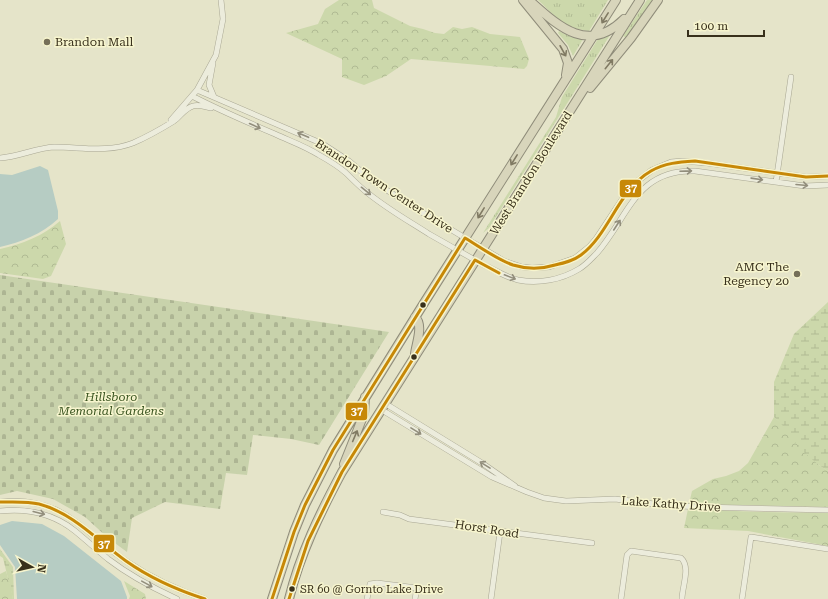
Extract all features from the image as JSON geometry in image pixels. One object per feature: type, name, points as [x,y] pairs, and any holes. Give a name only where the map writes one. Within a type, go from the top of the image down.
[{"type":"highway","points":[[523,0],[563,49],[568,63],[565,80]]},
{"type":"highway","points":[[529,0],[548,17],[566,30],[583,35],[594,35],[612,29],[633,11]]},
{"type":"highway","name":"West Brandon Boulevard","points":[[272,599],[294,532],[305,505],[333,450],[457,250],[616,0]]},
{"type":"highway","name":"West Brandon Boulevard","points":[[289,599],[308,541],[342,472],[640,0]]},
{"type":"highway","points":[[567,116],[630,38],[658,0]]},
{"type":"highway","points":[[414,359],[419,325],[418,320],[415,317]]},
{"type":"highway","points":[[342,472],[346,457],[364,414],[366,397]]},
{"type":"street","name":"Brandon Town Center Drive","points":[[166,125],[197,90],[216,55],[223,19],[221,0]]},
{"type":"street","name":"Brandon Town Center Drive","points":[[213,60],[209,85],[214,97]]},
{"type":"street","points":[[776,182],[791,77]]},
{"type":"street","name":"Brandon Town Center Drive","points":[[197,90],[323,144],[349,161],[371,180],[504,261],[522,267],[541,268],[558,265],[575,258],[590,246],[635,183],[652,170],[671,162],[705,162],[806,177],[828,176]]},
{"type":"street","name":"Brandon Town Center Drive","points":[[192,96],[220,110],[305,147],[345,172],[363,190],[394,212],[475,260],[517,280],[540,281],[560,278],[578,270],[586,264],[605,243],[626,210],[642,190],[650,183],[673,172],[684,170],[704,172],[805,186],[828,185]]},
{"type":"street","name":"Brandon Town Center Drive","points":[[0,158],[54,147],[89,150],[112,148],[132,143],[148,136],[175,120],[189,107],[200,106],[220,110]]},
{"type":"street","points":[[704,172],[705,162]]},
{"type":"street","points":[[618,205],[626,210]]},
{"type":"street","name":"Lake Kathy Drive","points":[[384,407],[478,470],[506,484],[536,496],[566,501],[615,499],[671,506],[828,510]]},
{"type":"street","points":[[0,502],[26,502],[42,505],[61,512],[78,522],[113,551],[145,573],[164,583],[205,599]]},
{"type":"street","points":[[0,511],[15,510],[32,512],[60,521],[75,531],[122,569],[150,586],[177,599]]},
{"type":"street","name":"Horst Road","points":[[383,512],[400,515],[409,519],[592,543]]},
{"type":"street","points":[[491,599],[500,532]]},
{"type":"street","points":[[742,599],[750,537],[828,549]]},
{"type":"street","points":[[622,599],[627,555],[631,551],[681,558],[684,560],[686,566],[682,599]]},
{"type":"street","points":[[367,599],[370,584],[377,583],[416,588],[415,599]]},
{"type":"green space","points":[[339,0],[372,0],[374,8],[410,26],[435,33],[444,34],[453,27],[462,29],[472,27],[490,34],[520,37],[529,59],[527,66],[524,69],[411,59],[386,76],[364,85],[342,77],[342,59],[286,33],[318,24],[325,9]]},
{"type":"green space","points":[[538,0],[608,0],[589,31],[580,30],[560,21]]},
{"type":"green space","points":[[647,0],[654,0],[627,38],[623,36]]},
{"type":"green space","points":[[559,31],[571,37],[583,39],[573,56],[568,45],[558,33]]},
{"type":"green space","points":[[610,35],[489,228],[483,233],[556,117],[562,97],[598,39]]},
{"type":"green space","points":[[60,221],[66,244],[51,276],[43,279],[0,273],[0,249],[32,239],[47,231]]},
{"type":"green space","name":"Hillsboro Memorial Gardens","points":[[0,275],[389,332],[319,445],[291,439],[253,435],[247,475],[226,473],[220,509],[165,502],[132,518],[127,552],[108,538],[85,517],[53,499],[17,491],[0,495]]},
{"type":"green space","points":[[828,302],[828,471],[801,449],[774,417],[774,382],[794,334]]},
{"type":"green space","points":[[774,417],[819,465],[828,471],[828,507],[689,504],[692,491],[713,479],[739,471],[748,463]]},
{"type":"green space","points":[[688,509],[828,513],[828,546],[748,531],[684,528]]},
{"type":"green space","points":[[0,549],[13,567],[14,599],[3,558],[0,556]]},
{"type":"green space","points":[[6,571],[13,599],[0,599],[0,574]]},
{"type":"green space","points":[[124,581],[145,594],[146,599],[129,599],[130,596]]},
{"type":"shaded area","points":[[40,166],[48,170],[58,211],[58,219],[31,237],[0,247],[0,174],[12,175]]},
{"type":"shaded area","points":[[12,521],[42,524],[64,536],[121,581],[127,599],[17,599],[15,567],[0,545],[0,525]]},
{"type":"transit line","name":"37","points":[[272,599],[294,532],[305,505],[333,450],[465,238],[494,256],[513,265],[529,268],[545,267],[568,262],[581,255],[600,235],[630,189],[651,171],[662,166],[678,162],[695,161],[806,177],[828,176]]},
{"type":"transit line","name":"37","points":[[289,599],[308,541],[342,472],[475,260],[499,273]]},
{"type":"transit line","name":"37","points":[[0,502],[30,502],[51,508],[85,528],[126,561],[145,573],[174,588],[205,599]]},
{"type":"place","name":"Brandon Mall","points":[[47,42]]},
{"type":"place","name":"AMC The Regency 20","points":[[797,274]]},
{"type":"place","name":"SR 60 @ Gornto Lake Drive","points":[[292,589]]}]
